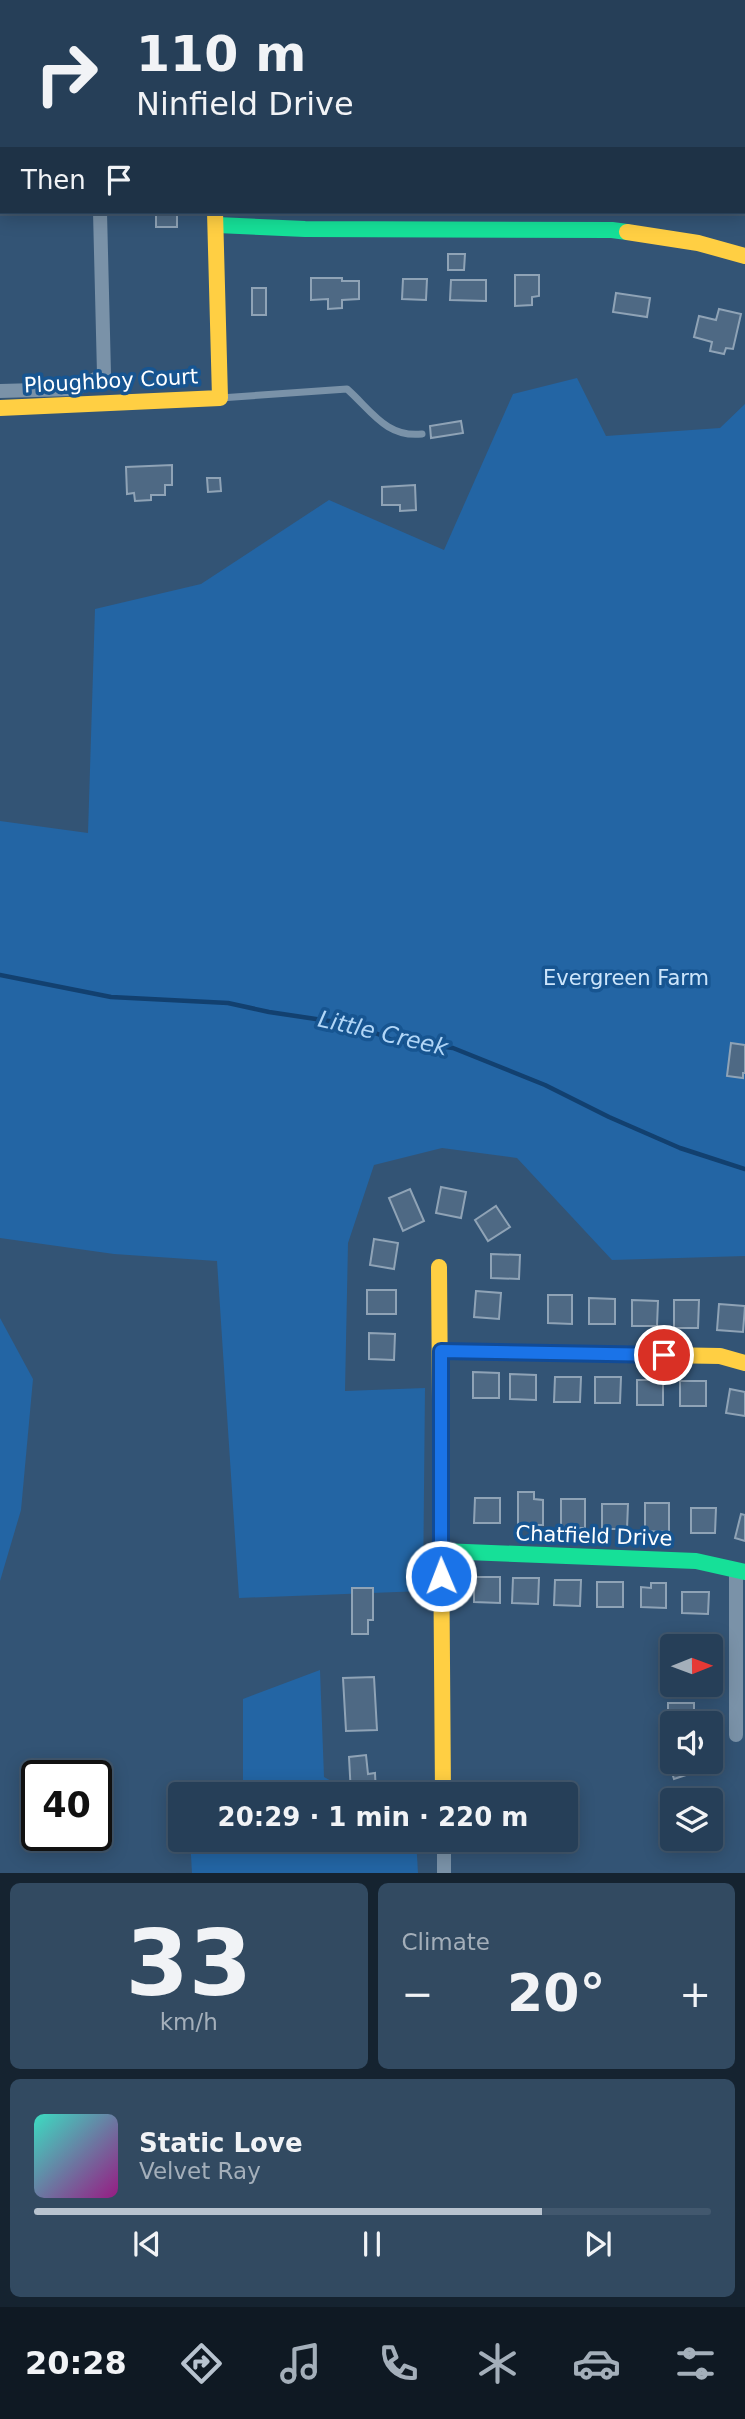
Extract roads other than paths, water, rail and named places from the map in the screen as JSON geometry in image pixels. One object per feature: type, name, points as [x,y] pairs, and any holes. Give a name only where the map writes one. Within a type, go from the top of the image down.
[{"type":"street","points":[[0,391],[72,389],[85,386],[104,374],[100,214]]},
{"type":"street","points":[[216,219],[305,229],[612,230],[698,243],[745,256]]},
{"type":"street","name":"Ploughboy Court","points":[[0,408],[220,398],[216,219]]},
{"type":"street","points":[[439,1267],[443,1782]]},
{"type":"street","points":[[441,1351],[720,1356],[745,1363]]},
{"type":"street","name":"Chatfield Drive","points":[[441,1551],[696,1561],[740,1571]]},
{"type":"street","points":[[736,1735],[740,1571]]},
{"type":"street","points":[[444,1852],[444,1873]]},
{"type":"lane","points":[[220,398],[347,389],[390,430],[412,435],[422,434]]},
{"type":"waterway","name":"Little Creek","points":[[0,975],[111,997],[228,1003],[361,1027],[392,1040],[453,1048],[545,1085],[680,1148],[745,1169]]},
{"type":"park label","name":"Evergreen Farm","points":[[626,978]]}]
